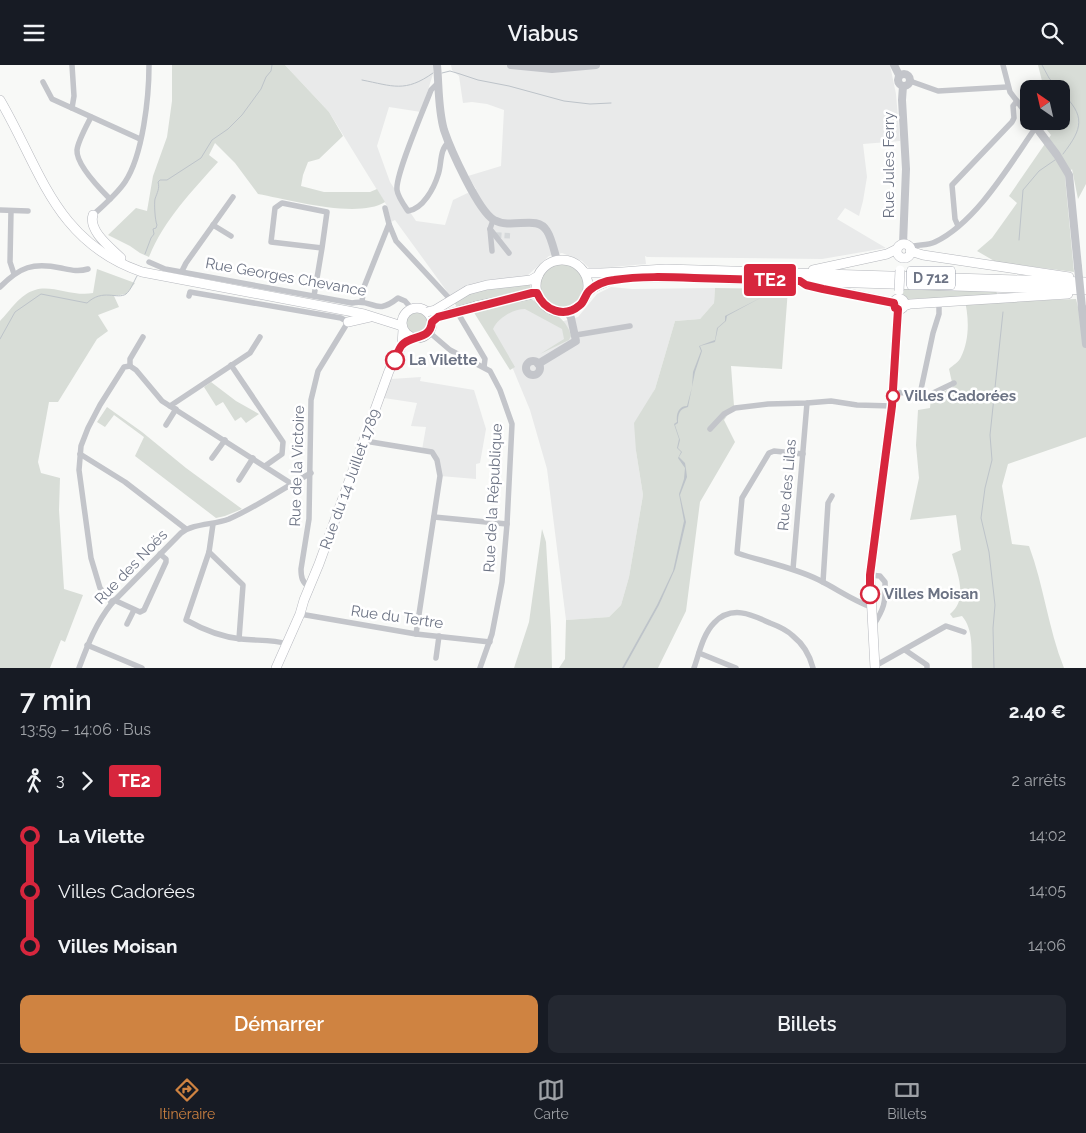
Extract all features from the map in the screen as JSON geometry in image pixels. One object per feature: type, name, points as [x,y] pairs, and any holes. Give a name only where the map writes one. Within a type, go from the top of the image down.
[{"type":"main road","points":[[0,93],[38,167],[63,208],[87,234],[121,258],[144,267],[157,275],[376,317],[403,328],[413,338]]},
{"type":"main road","points":[[0,100],[41,181],[66,219],[106,255],[144,267]]},
{"type":"main road","points":[[93,215],[92,223],[96,231],[121,258]]},
{"type":"main road","points":[[875,667],[870,575],[892,406],[900,270],[904,250]]},
{"type":"main road","points":[[776,273],[819,269],[904,250],[923,255],[933,255],[1086,281]]},
{"type":"main road","points":[[557,260],[573,262],[585,273],[589,285],[588,292],[580,305],[568,312],[560,312],[545,306],[537,293],[536,284],[538,276],[549,263],[557,260]]},
{"type":"main road","name":"D 712","points":[[585,273],[666,269],[1086,281]]},
{"type":"main road","points":[[348,322],[376,317],[404,316],[412,309],[420,309],[427,312],[435,310],[468,290],[487,285],[531,279],[538,276]]},
{"type":"main road","name":"D 712","points":[[588,292],[605,281],[634,278],[800,281],[1086,292]]},
{"type":"main road","points":[[800,281],[806,285],[823,289],[910,304],[1086,292]]},
{"type":"main road","points":[[402,345],[413,338],[422,337],[429,332],[432,322],[438,317],[476,306],[537,293]]},
{"type":"main road","points":[[427,312],[432,322]]},
{"type":"main road","points":[[403,328],[404,316]]},
{"type":"main road","name":"Rue du 14 Juillet 1789","points":[[276,668],[300,614],[365,441],[389,371],[402,345],[403,328]]},
{"type":"street","points":[[72,65],[74,96],[72,108]]},
{"type":"street","points":[[93,215],[126,180],[135,161],[147,98],[149,65]]},
{"type":"street","points":[[437,65],[442,120],[449,142],[483,209],[493,220],[509,225],[531,222],[542,225],[548,233],[557,260]]},
{"type":"street","points":[[511,65],[552,69],[596,65]]},
{"type":"street","points":[[894,65],[902,74],[908,76],[906,84],[938,91],[1007,87]]},
{"type":"street","points":[[902,74],[908,65]]},
{"type":"street","points":[[1002,65],[1007,87],[1020,105]]},
{"type":"street","points":[[438,79],[431,90],[404,161],[398,184],[397,192],[408,211],[420,205],[432,188],[439,174],[443,149],[449,142]]},
{"type":"street","points":[[43,82],[52,99],[140,139]]},
{"type":"street","name":"Rue Jules Ferry","points":[[904,250],[906,169],[902,100],[906,84]]},
{"type":"street","points":[[958,226],[955,219],[952,185],[1012,122],[1014,118],[1013,105],[1017,101]]},
{"type":"street","points":[[91,117],[77,149],[78,157],[88,173],[110,199]]},
{"type":"street","points":[[904,250],[934,243],[958,226],[989,194],[1030,130]]},
{"type":"street","points":[[1038,130],[1069,175],[1086,344]]},
{"type":"street","points":[[182,271],[233,197]]},
{"type":"street","points":[[314,296],[322,248],[327,212],[282,203],[278,204],[275,208],[271,242],[322,248]]},
{"type":"street","points":[[385,208],[396,241],[450,299]]},
{"type":"street","points":[[0,210],[28,211]]},
{"type":"street","points":[[11,211],[10,262],[14,274]]},
{"type":"street","points":[[492,251],[490,229],[493,220]]},
{"type":"street","points":[[362,301],[364,287],[389,224]]},
{"type":"street","points":[[213,225],[231,236]]},
{"type":"street","points":[[490,229],[509,253]]},
{"type":"street","points":[[0,287],[14,274],[30,267],[40,265],[78,272],[88,269]]},
{"type":"street","name":"Rue Georges Chevance","points":[[144,267],[182,271],[352,303],[362,301],[379,307],[388,307],[398,298],[406,301],[412,309]]},
{"type":"street","name":"Rue Georges Chevance","points":[[189,296],[190,292],[341,318],[348,322]]},
{"type":"street","points":[[920,393],[939,314],[939,303]]},
{"type":"street","points":[[538,364],[576,341],[576,335],[568,312]]},
{"type":"street","points":[[459,315],[486,359],[484,367]]},
{"type":"street","name":"Rue de la Victoire","points":[[309,587],[304,583],[301,569],[309,519],[311,400],[318,371],[348,322]]},
{"type":"street","points":[[576,335],[630,326]]},
{"type":"street","name":"Rue de la République","points":[[429,332],[450,350],[490,371],[500,389],[512,424],[508,524],[500,589],[490,642],[480,668]]},
{"type":"street","points":[[130,366],[130,359],[143,337]]},
{"type":"street","points":[[166,425],[173,408],[250,353],[260,337]]},
{"type":"street","points":[[231,365],[283,442],[282,454],[265,466]]},
{"type":"street","points":[[160,554],[166,559],[166,562],[144,610],[140,612],[113,601],[100,588],[91,558],[79,470],[80,454],[88,428],[124,367],[130,366],[136,371],[162,401],[292,483]]},
{"type":"street","points":[[893,393],[929,395],[954,383]]},
{"type":"street","points":[[710,429],[724,414],[735,408],[768,404],[831,401],[857,405],[892,406]]},
{"type":"street","name":"Rue des Lilas","points":[[793,569],[807,403]]},
{"type":"street","points":[[212,458],[225,440]]},
{"type":"street","points":[[365,441],[432,452],[437,460],[440,476],[416,634]]},
{"type":"street","points":[[803,454],[774,451],[769,453],[742,498],[737,553],[793,569],[871,607]]},
{"type":"street","points":[[80,454],[125,482],[186,529]]},
{"type":"street","points":[[239,480],[253,458]]},
{"type":"street","name":"Rue des Noës","points":[[79,668],[94,628],[113,601],[186,529],[232,518],[311,473]]},
{"type":"street","points":[[822,582],[828,503],[832,496]]},
{"type":"street","points":[[434,517],[508,524]]},
{"type":"street","points":[[213,524],[209,552],[186,620],[239,639],[277,640],[287,644]]},
{"type":"street","points":[[209,552],[243,585],[239,639]]},
{"type":"street","points":[[870,575],[880,576],[885,582],[886,599],[882,611],[872,627]]},
{"type":"street","points":[[127,624],[134,610]]},
{"type":"street","points":[[694,668],[707,631],[714,622],[734,612],[750,613],[792,635],[807,653],[813,668]]},
{"type":"street","name":"Rue du Tertre","points":[[300,614],[416,634],[490,642]]},
{"type":"street","points":[[875,667],[946,626],[964,632]]},
{"type":"street","points":[[436,658],[439,636]]},
{"type":"street","points":[[87,645],[142,668]]},
{"type":"street","points":[[905,650],[927,665],[927,668]]},
{"type":"street","points":[[699,653],[736,668]]},
{"type":"shaded area","points":[[172,65],[285,65],[329,112],[343,136],[319,159],[308,162],[301,186],[324,192],[370,192],[377,189],[385,202],[373,207],[341,209],[258,194],[235,163],[215,143],[209,155],[218,162],[170,219],[149,257],[108,235],[136,208],[147,211],[153,176],[167,137],[172,101]]},
{"type":"shaded area","points":[[285,65],[433,65],[433,74],[421,112],[389,107],[377,146],[390,182],[416,221],[445,225],[453,200],[476,189],[468,176],[501,166],[504,110],[487,104],[463,103],[459,76],[452,70],[451,65],[890,65],[896,94],[900,141],[863,144],[867,177],[859,216],[845,208],[837,219],[886,248],[822,259],[645,256],[646,264],[590,269],[582,261],[562,253],[549,256],[527,276],[487,280],[462,290],[451,297],[395,220],[391,222],[387,206],[329,112]]},
{"type":"shaded area","points":[[1038,65],[1086,65],[1086,184],[1078,199],[1072,169],[1065,177],[1074,272],[996,262],[977,251],[992,238],[1017,203],[1009,196],[1051,135],[1047,130],[1070,130],[1070,80],[1042,80]]},
{"type":"shaded area","points":[[566,264],[578,270],[583,277],[583,295],[578,302],[571,307],[558,308],[546,302],[541,295],[540,282],[546,270],[553,265]]},
{"type":"shaded area","points":[[97,269],[135,283],[126,294],[114,296],[119,307],[98,315],[108,331],[97,339],[58,402],[49,402],[38,462],[41,473],[60,478],[59,510],[64,589],[83,595],[65,642],[61,640],[50,668],[0,668],[0,321],[20,299],[35,290],[48,288],[85,294],[93,293]]},
{"type":"shaded area","points":[[530,284],[531,289],[457,307],[454,302],[477,290]]},
{"type":"shaded area","points":[[611,287],[632,289],[715,288],[714,303],[700,319],[675,321],[655,389],[648,402],[636,451],[643,495],[629,577],[621,605],[609,617],[566,620],[547,469],[530,410],[513,369],[481,316],[523,304],[560,322],[578,317],[597,294]]},
{"type":"shaded area","points":[[715,288],[788,289],[782,369],[731,366],[734,406],[724,420],[735,442],[700,502],[686,611],[658,668],[559,668],[565,659],[566,620],[609,617],[621,605],[629,577],[643,495],[634,423],[655,389],[675,321],[700,319],[714,303]]},
{"type":"shaded area","points":[[903,289],[996,290],[999,302],[1076,299],[1078,307],[1086,305],[1086,437],[1008,464],[1002,486],[1012,544],[1029,546],[1064,668],[972,668],[971,641],[966,622],[962,616],[953,618],[950,614],[956,608],[960,593],[959,577],[952,554],[961,550],[956,515],[910,520],[919,478],[916,445],[918,410],[930,408],[931,398],[953,387],[949,369],[960,359],[966,343],[968,320],[966,304],[964,297],[908,299],[902,293]]},
{"type":"shaded area","points":[[764,296],[727,316],[726,321],[718,328],[715,342],[700,346],[702,351],[692,387],[693,372],[701,351],[699,346],[715,340],[717,328],[725,321],[725,316]]},
{"type":"shaded area","points":[[525,298],[531,299],[556,314],[569,329],[571,336],[569,340],[540,354],[564,339],[562,329],[525,309],[506,315],[498,321],[493,329],[515,367],[510,370],[473,311]]},
{"type":"shaded area","points":[[417,312],[425,315],[428,323],[425,331],[417,334],[409,331],[406,323],[409,315]]},
{"type":"shaded area","points":[[421,377],[420,381],[474,390],[486,429],[480,463],[476,464],[476,479],[440,476],[432,452],[422,450],[426,427],[411,426],[417,403],[384,398],[391,379]]},
{"type":"shaded area","points":[[211,382],[236,401],[259,414],[246,423],[241,417],[235,421],[223,402],[216,406],[204,387]]},
{"type":"shaded area","points":[[692,387],[688,407],[681,411],[678,423],[675,425],[680,440],[678,448],[682,452],[679,457],[685,463],[687,477],[680,495],[686,522],[675,569],[659,605],[624,668],[622,668],[657,605],[673,571],[684,521],[679,494],[685,468],[678,458],[681,452],[677,448],[679,439],[674,424],[677,422],[677,414],[680,409],[687,406]]},
{"type":"shaded area","points":[[107,407],[242,509],[216,518],[135,456],[144,437],[114,415],[105,427],[97,422]]},
{"type":"shaded area","points":[[542,529],[546,542],[552,668],[514,668],[529,622]]},
{"type":"waterway","points":[[145,254],[154,234],[153,229],[157,225],[155,199],[158,182],[160,180],[167,180],[201,158],[212,140],[228,129],[242,115],[261,89],[271,71],[272,65]]},
{"type":"waterway","points":[[1042,65],[1051,80]]},
{"type":"waterway","points":[[442,73],[450,71],[478,80],[509,86],[564,101],[590,104],[611,103]]},
{"type":"waterway","points":[[362,80],[391,86],[406,86],[433,73]]},
{"type":"waterway","points":[[1063,154],[1075,137],[1079,122],[1075,108],[1070,101]]},
{"type":"waterway","points":[[1019,240],[1023,190],[1039,171],[1055,160]]},
{"type":"waterway","points":[[0,339],[15,312],[41,294],[87,303],[99,296],[126,294],[137,276]]},
{"type":"waterway","points":[[994,668],[993,628],[995,605],[989,552],[981,518],[985,488],[992,460],[990,435],[1003,312]]},
{"type":"tunnel","points":[[496,235],[512,236]]},
{"type":"bus line","name":"TE2","points":[[395,360],[402,345],[413,338],[426,335],[432,326],[432,322],[438,317],[532,293],[537,293],[545,306],[552,310],[568,312],[580,305],[588,292],[595,286],[614,279],[661,277],[800,281],[806,285],[823,289],[846,292],[894,303],[895,308],[898,309],[892,406],[870,575],[870,594]]},
{"type":"place","name":"La Vilette","points":[[395,360]]},
{"type":"place","name":"Villes Cadorées","points":[[893,396]]},
{"type":"place","name":"Villes Moisan","points":[[870,594]]}]
